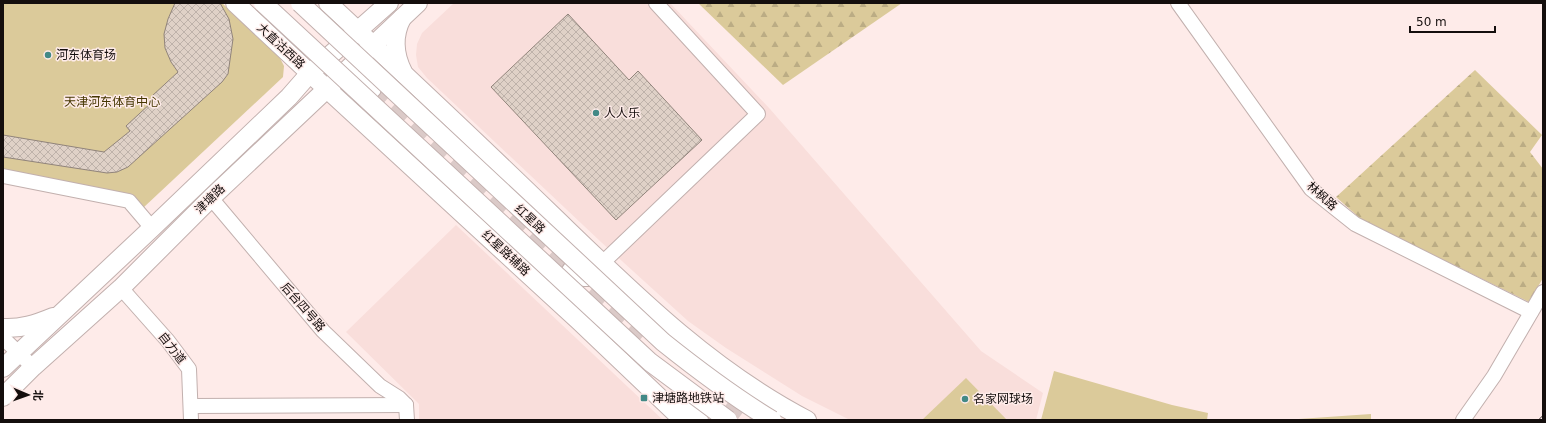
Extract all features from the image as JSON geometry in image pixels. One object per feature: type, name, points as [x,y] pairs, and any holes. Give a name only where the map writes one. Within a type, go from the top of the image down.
[{"type":"main road","name":"大直沽西路","points":[[235,3],[317,80]]},
{"type":"main road","name":"红星路","points":[[263,3],[650,362],[728,420]]},
{"type":"main road","name":"红星路","points":[[300,3],[663,342],[717,384],[772,420]]},
{"type":"main road","points":[[328,3],[661,319],[721,366],[806,420]]},
{"type":"main road","name":"津塘路","points":[[3,368],[289,97],[317,80],[364,36],[402,17],[418,3]]},
{"type":"main road","name":"津塘路","points":[[341,75],[364,36],[385,7]]},
{"type":"main road","points":[[402,17],[397,29],[396,48],[400,66],[408,78]]},
{"type":"main road","points":[[287,51],[292,60],[295,72],[294,82],[289,97]]},
{"type":"main road","points":[[317,80],[331,74],[341,75],[363,83],[372,89]]},
{"type":"main road","points":[[341,75],[341,86],[344,96],[358,117]]},
{"type":"main road","name":"津塘路","points":[[3,397],[121,288],[211,198],[304,110],[317,80]]},
{"type":"main road","name":"红星路辅路","points":[[317,80],[579,320],[683,420]]},
{"type":"main road","points":[[304,110],[319,106],[332,106],[343,109],[358,117]]},
{"type":"main road","points":[[571,271],[588,278],[607,278],[625,285]]},
{"type":"main road","points":[[3,328],[23,327],[36,324],[61,314]]},
{"type":"main road","points":[[579,320],[699,420]]},
{"type":"street","points":[[563,306],[602,263],[758,114],[656,3]]},
{"type":"street","name":"林枫路","points":[[1178,3],[1311,189],[1355,224],[1531,312]]},
{"type":"street","points":[[3,176],[129,201],[152,228]]},
{"type":"street","name":"后台四号路","points":[[211,198],[323,331],[380,386],[400,398],[406,405]]},
{"type":"street","name":"自力道","points":[[121,288],[168,341],[189,369],[191,413]]},
{"type":"street","points":[[1463,420],[1494,376],[1543,292]]},
{"type":"street","points":[[3,338],[34,367]]},
{"type":"street","points":[[191,413],[406,405],[407,420]]},
{"type":"shaded area","points":[[454,3],[670,3],[770,109],[981,351],[1043,393],[1036,420],[850,420],[802,396],[726,348],[688,321],[601,242],[427,78],[418,67],[416,55],[417,44],[422,33]]},
{"type":"shaded area","points":[[456,225],[663,420],[419,420],[419,404],[346,332]]},
{"type":"green space","name":"天津河东体育中心","points":[[3,3],[222,3],[280,58],[284,66],[283,77],[143,208],[3,180]]},
{"type":"green space","points":[[698,3],[902,3],[783,85]]},
{"type":"green space","points":[[1475,70],[1542,135],[1530,152],[1543,169],[1543,278],[1529,302],[1362,220],[1336,197]]},
{"type":"green space","points":[[1054,371],[1172,405],[1208,413],[1207,420],[1041,420]]},
{"type":"green space","name":"名家网球场","points":[[966,378],[1007,420],[922,420]]},
{"type":"green space","points":[[1371,414],[1371,420],[1284,420]]},
{"type":"building","points":[[175,3],[220,3],[229,19],[233,39],[228,74],[222,82],[128,167],[117,172],[107,173],[3,157],[3,135],[104,152],[130,131],[126,126],[152,102],[152,96],[178,72],[171,62],[165,48],[164,34],[168,19]]},
{"type":"building","name":"人人乐","points":[[568,14],[629,80],[638,71],[702,140],[616,220],[491,87]]},
{"type":"tunnel","points":[[372,89],[583,283],[644,335]]},
{"type":"tunnel","points":[[729,401],[754,420]]},
{"type":"place","name":"河东体育场","points":[[48,55]]},
{"type":"place","name":"人人乐","points":[[596,113]]},
{"type":"place","name":"津塘路地铁站","points":[[644,398]]},
{"type":"place","name":"名家网球场","points":[[965,399]]}]
